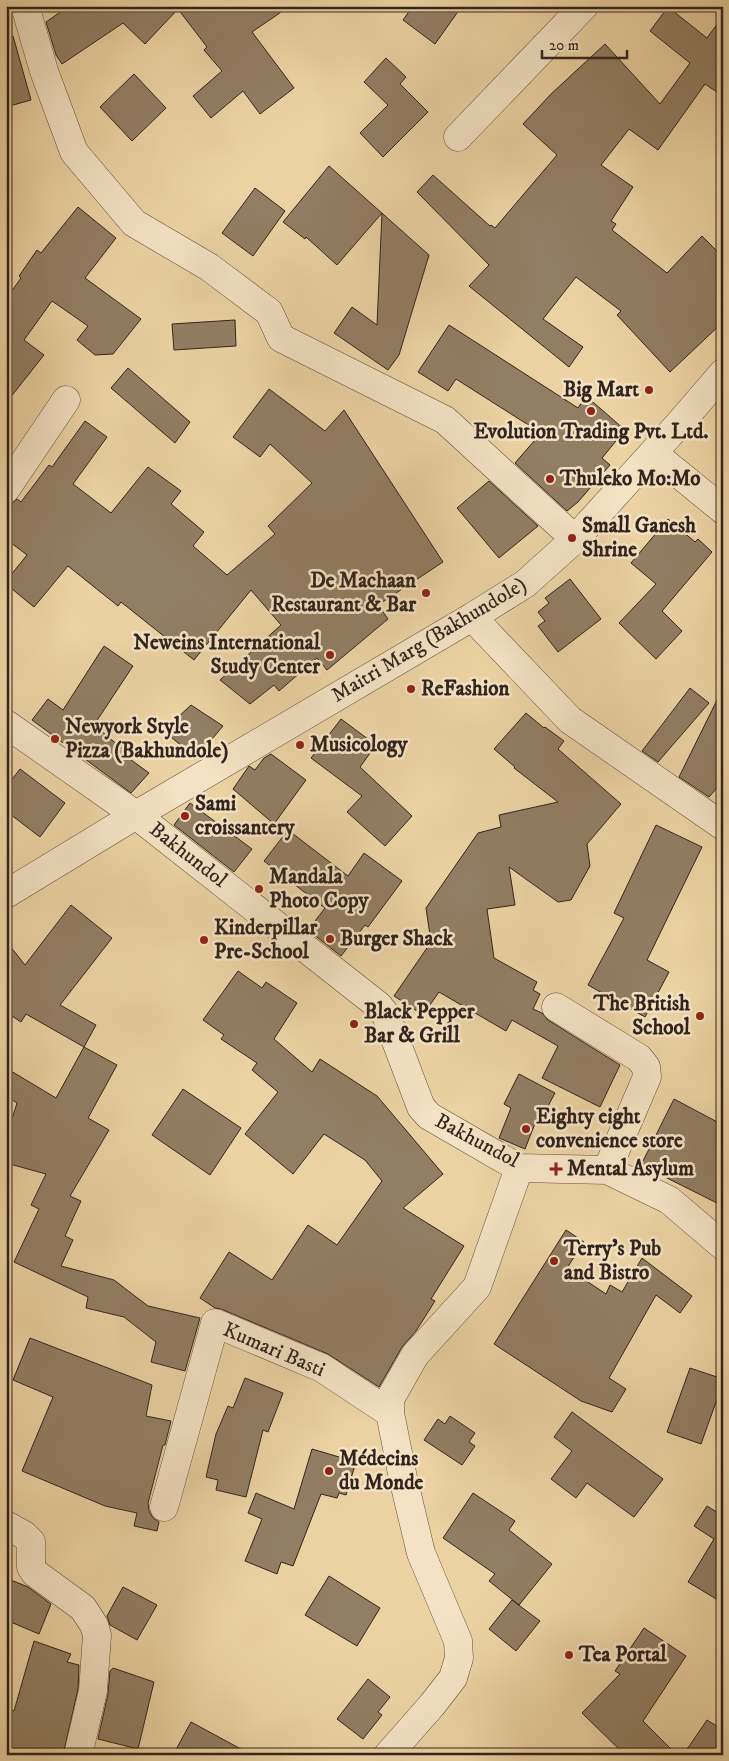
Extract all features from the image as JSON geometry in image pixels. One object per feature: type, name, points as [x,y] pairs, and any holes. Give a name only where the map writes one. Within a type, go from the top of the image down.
[{"type":"street","points":[[25,6],[44,71],[74,152],[134,224],[209,267],[268,312],[281,338],[445,420],[575,539]]},
{"type":"street","points":[[458,136],[584,6]]},
{"type":"street","name":"Maitri Marg (Bakhundole)","points":[[6,894],[525,584],[575,539],[654,453],[723,373]]},
{"type":"street","points":[[6,489],[66,400]]},
{"type":"street","points":[[654,453],[723,510]]},
{"type":"street","points":[[472,617],[570,720],[723,826]]},
{"type":"street","name":"Bakhundol","points":[[6,724],[136,815],[379,1006],[386,1015],[421,1107],[429,1116],[519,1168],[607,1170],[669,1200],[723,1246]]},
{"type":"street","points":[[556,1007],[639,1058],[646,1067],[647,1077],[607,1170]]},
{"type":"street","points":[[388,1755],[453,1678],[459,1658],[458,1641],[421,1554],[390,1413],[390,1399],[415,1355],[477,1287],[519,1168]]},
{"type":"street","name":"Kumari Basti","points":[[164,1507],[215,1323],[322,1368],[390,1413]]},
{"type":"street","points":[[6,1526],[24,1535],[31,1542],[31,1567],[35,1573],[82,1608],[94,1624],[97,1635],[93,1692],[78,1755]]},
{"type":"building","points":[[69,6],[290,6],[252,32],[294,88],[260,114],[243,91],[211,118],[193,96],[222,71],[204,50],[207,47],[178,9],[145,44],[123,23],[62,64],[56,55],[46,22]]},
{"type":"building","points":[[413,6],[462,6],[435,44],[403,20]]},
{"type":"building","points":[[668,7],[707,38],[723,16],[723,96],[705,84],[658,150],[629,129],[601,165],[633,187],[611,221],[616,224],[612,230],[667,273],[702,236],[723,257],[723,322],[670,372],[617,315],[621,311],[576,277],[543,319],[583,347],[569,367],[469,286],[489,265],[417,192],[433,175],[490,226],[495,228],[557,155],[523,124],[551,94],[605,44],[660,104],[690,63],[650,31]]},
{"type":"building","points":[[13,36],[31,100],[6,107],[6,37]]},
{"type":"building","points":[[386,58],[406,77],[400,84],[428,112],[383,157],[360,133],[388,105],[364,82]]},
{"type":"building","points":[[134,74],[166,108],[132,141],[100,107]]},
{"type":"building","points":[[329,166],[382,213],[337,265],[306,237],[305,239],[283,222]]},
{"type":"building","points":[[255,188],[285,211],[253,256],[222,233]]},
{"type":"building","points":[[78,207],[116,238],[85,278],[141,319],[113,354],[95,355],[77,340],[88,326],[52,301],[24,340],[44,355],[6,403],[6,299],[37,250],[41,253]]},
{"type":"building","points":[[382,213],[429,255],[399,355],[388,370],[334,333],[352,307],[377,325]]},
{"type":"building","points":[[235,320],[236,346],[174,350],[172,324]]},
{"type":"building","points":[[449,325],[578,408],[586,396],[625,430],[602,458],[610,465],[578,502],[567,511],[515,463],[541,433],[456,379],[448,391],[418,372]]},
{"type":"building","points":[[128,368],[190,422],[175,443],[111,388]]},
{"type":"building","points":[[269,389],[325,431],[344,410],[443,562],[378,605],[388,619],[327,670],[317,658],[279,691],[274,685],[250,704],[220,680],[281,625],[251,590],[194,660],[121,602],[118,606],[68,566],[34,607],[6,584],[6,581],[27,555],[6,539],[6,504],[12,503],[17,499],[21,502],[49,465],[52,467],[85,421],[107,437],[73,484],[111,513],[148,467],[181,491],[171,504],[204,532],[193,546],[227,575],[275,534],[268,526],[312,483],[270,444],[260,457],[233,437]]},
{"type":"building","points":[[489,481],[538,526],[499,558],[457,508]]},
{"type":"building","points":[[668,519],[695,542],[698,539],[712,552],[662,611],[682,631],[656,659],[619,623],[656,584],[631,563]]},
{"type":"building","points":[[570,579],[601,619],[558,652],[538,626],[545,621],[538,612],[549,603],[545,598]]},
{"type":"building","points":[[104,646],[133,666],[94,725],[125,751],[123,754],[149,773],[131,793],[32,720],[48,699],[63,710]]},
{"type":"building","points":[[690,688],[709,703],[658,762],[642,751]]},
{"type":"building","points":[[723,688],[723,781],[709,797],[679,777]]},
{"type":"building","points":[[191,705],[223,726],[196,758],[165,732]]},
{"type":"building","points":[[526,713],[564,741],[558,749],[621,804],[587,844],[590,866],[571,900],[558,902],[509,867],[515,905],[487,909],[494,958],[537,982],[533,990],[540,994],[533,1009],[542,1013],[548,1020],[620,1065],[600,1107],[542,1078],[558,1046],[512,1020],[506,1031],[439,992],[423,1015],[394,996],[431,942],[426,908],[478,833],[501,827],[499,815],[558,802],[514,768],[494,749]]},
{"type":"building","points":[[341,719],[376,745],[360,767],[412,816],[385,846],[347,812],[362,796],[311,758]]},
{"type":"building","points":[[271,754],[306,780],[274,824],[233,789],[249,766],[255,770],[264,758]]},
{"type":"building","points":[[20,769],[65,803],[40,837],[6,811],[6,787]]},
{"type":"building","points":[[190,803],[252,849],[234,872],[174,825]]},
{"type":"building","points":[[656,825],[702,847],[647,960],[669,972],[645,1017],[588,985],[624,918],[614,913]]},
{"type":"building","points":[[288,830],[348,876],[364,853],[402,881],[368,927],[365,925],[341,956],[308,930],[325,908],[264,861]]},
{"type":"building","points":[[71,905],[112,938],[60,1005],[96,1025],[84,1047],[26,1014],[21,1022],[6,1012],[6,941],[25,965]]},
{"type":"building","points":[[238,971],[262,988],[266,982],[297,1003],[274,1039],[312,1072],[320,1059],[377,1096],[443,1174],[403,1208],[464,1246],[431,1299],[435,1301],[416,1331],[402,1347],[379,1387],[328,1354],[215,1308],[200,1298],[229,1252],[272,1280],[308,1225],[337,1245],[382,1181],[365,1160],[324,1134],[293,1174],[245,1134],[278,1092],[252,1070],[257,1063],[221,1039],[224,1035],[203,1020]]},
{"type":"building","points":[[84,1047],[117,1065],[88,1118],[109,1130],[70,1196],[81,1201],[65,1236],[73,1240],[61,1266],[114,1280],[148,1306],[200,1318],[185,1371],[151,1362],[156,1342],[124,1317],[86,1308],[88,1297],[14,1262],[39,1209],[31,1205],[46,1174],[6,1163],[6,1138],[17,1103],[6,1096],[6,1068],[56,1098]]},
{"type":"building","points":[[519,1074],[555,1093],[539,1123],[536,1121],[525,1149],[499,1138],[511,1108],[504,1104]]},
{"type":"building","points":[[183,1089],[241,1128],[210,1175],[152,1135]]},
{"type":"building","points":[[674,1099],[723,1125],[723,1206],[641,1165]]},
{"type":"building","points":[[566,1230],[584,1242],[567,1268],[606,1294],[610,1285],[622,1292],[642,1258],[692,1296],[680,1313],[656,1295],[609,1378],[626,1389],[612,1412],[581,1401],[494,1344]]},
{"type":"building","points":[[30,1338],[152,1385],[146,1416],[171,1421],[148,1503],[149,1511],[153,1518],[159,1522],[157,1531],[134,1526],[137,1513],[105,1506],[22,1471],[53,1397],[13,1380]]},
{"type":"building","points":[[690,1368],[723,1379],[723,1404],[716,1402],[701,1444],[667,1432]]},
{"type":"building","points":[[245,1378],[283,1393],[268,1432],[263,1430],[246,1497],[216,1490],[218,1480],[206,1477],[216,1434],[228,1406],[233,1408]]},
{"type":"building","points":[[572,1412],[663,1479],[634,1517],[587,1483],[576,1498],[551,1479],[572,1451],[554,1437]]},
{"type":"building","points":[[450,1416],[475,1433],[469,1442],[475,1446],[462,1465],[424,1440],[438,1419],[445,1424]]},
{"type":"building","points":[[312,1449],[356,1462],[346,1495],[339,1493],[337,1498],[321,1494],[293,1566],[281,1562],[277,1574],[245,1561],[262,1519],[248,1513],[256,1493],[294,1509]]},
{"type":"building","points":[[473,1493],[515,1521],[509,1530],[552,1564],[519,1605],[489,1581],[495,1574],[443,1538]]},
{"type":"building","points":[[707,1506],[723,1516],[723,1603],[688,1582],[714,1539],[694,1526]]},
{"type":"building","points":[[329,1576],[380,1608],[357,1646],[305,1615]]},
{"type":"building","points":[[6,1578],[28,1587],[51,1604],[39,1634],[6,1620]]},
{"type":"building","points":[[123,1587],[157,1605],[137,1640],[110,1625],[107,1616]]},
{"type":"building","points":[[512,1600],[540,1621],[516,1651],[489,1629]]},
{"type":"building","points":[[644,1628],[686,1656],[643,1721],[677,1755],[625,1755],[582,1713],[620,1674],[615,1671]]},
{"type":"building","points":[[34,1641],[71,1654],[67,1662],[79,1665],[78,1689],[63,1755],[6,1755],[6,1709],[14,1711]]},
{"type":"building","points":[[113,1668],[154,1682],[138,1749],[98,1739],[108,1694],[110,1671]]},
{"type":"building","points":[[368,1679],[390,1697],[378,1712],[382,1715],[363,1739],[337,1719]]},
{"type":"building","points":[[707,1720],[723,1730],[723,1755],[683,1755]]},
{"type":"building","points":[[191,1722],[252,1755],[173,1755]]},
{"type":"place","name":"Big Mart","points":[[649,390]]},
{"type":"place","name":"Evolution Trading Pvt. Ltd.","points":[[591,411]]},
{"type":"place","name":"Thuleko Mo:Mo","points":[[550,479]]},
{"type":"place","name":"Small Ganesh Shrine","points":[[572,538]]},
{"type":"place","name":"De Machaan Restaurant & Bar","points":[[426,593]]},
{"type":"place","name":"Neweins International Study Center","points":[[330,655]]},
{"type":"place","name":"ReFashion","points":[[411,689]]},
{"type":"place","name":"Newyork Style Pizza (Bakhundole)","points":[[55,739]]},
{"type":"place","name":"Musicology","points":[[300,745]]},
{"type":"place","name":"Sami croissantery","points":[[185,816]]},
{"type":"place","name":"Mandala Photo Copy","points":[[259,889]]},
{"type":"place","name":"Burger Shack","points":[[330,939]]},
{"type":"place","name":"Kinderpillar Pre-School","points":[[204,940]]},
{"type":"place","name":"The British School","points":[[700,1016]]},
{"type":"place","name":"Black Pepper Bar & Grill","points":[[354,1024]]},
{"type":"place","name":"Eighty eight convenience store","points":[[526,1129]]},
{"type":"place","name":"Mental Asylum","points":[[556,1169]]},
{"type":"place","name":"Terry's Pub and Bistro","points":[[554,1261]]},
{"type":"place","name":"Médecins du Monde","points":[[329,1471]]},
{"type":"place","name":"Tea Portal","points":[[569,1655]]}]
